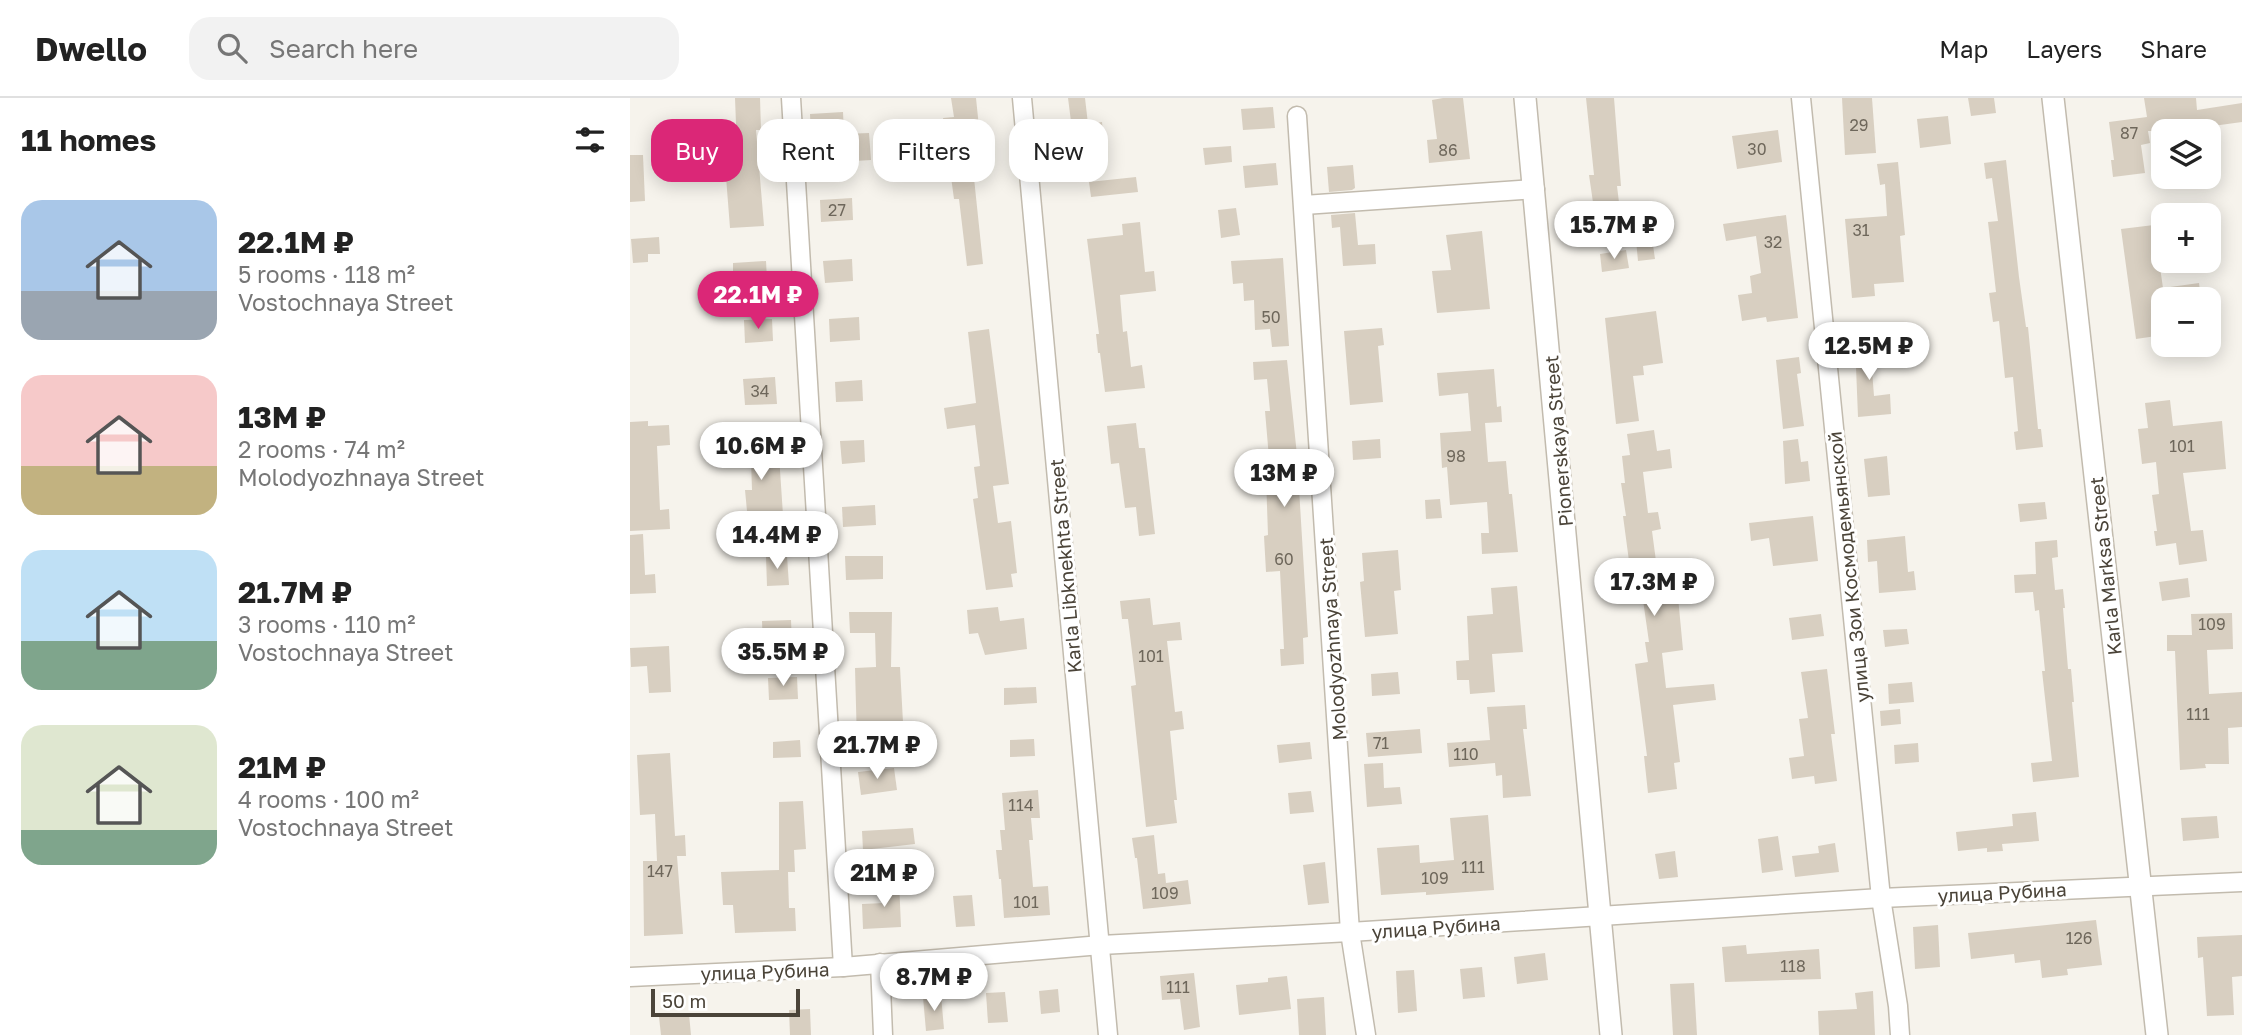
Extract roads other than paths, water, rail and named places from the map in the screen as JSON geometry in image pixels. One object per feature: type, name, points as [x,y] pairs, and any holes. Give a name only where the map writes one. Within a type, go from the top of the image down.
[{"type":"street","points":[[790,98],[843,967]]},
{"type":"street","name":"Karla Libknekhta Street","points":[[1022,98],[1108,1035]]},
{"type":"street","name":"Pionerskaya Street","points":[[1525,98],[1611,1035]]},
{"type":"street","name":"улица Зои Космодемьянской","points":[[1801,98],[1881,898],[1900,1035]]},
{"type":"street","name":"Karla Marksa Street","points":[[2053,98],[2157,1035]]},
{"type":"street","name":"Molodyozhnaya Street","points":[[1297,116],[1350,932],[1366,1035]]},
{"type":"street","points":[[1304,205],[1535,189]]},
{"type":"street","name":"улица Рубина","points":[[630,976],[843,967],[1101,945],[1881,898],[2242,882]]},
{"type":"street","points":[[880,964],[883,1035]]}]
